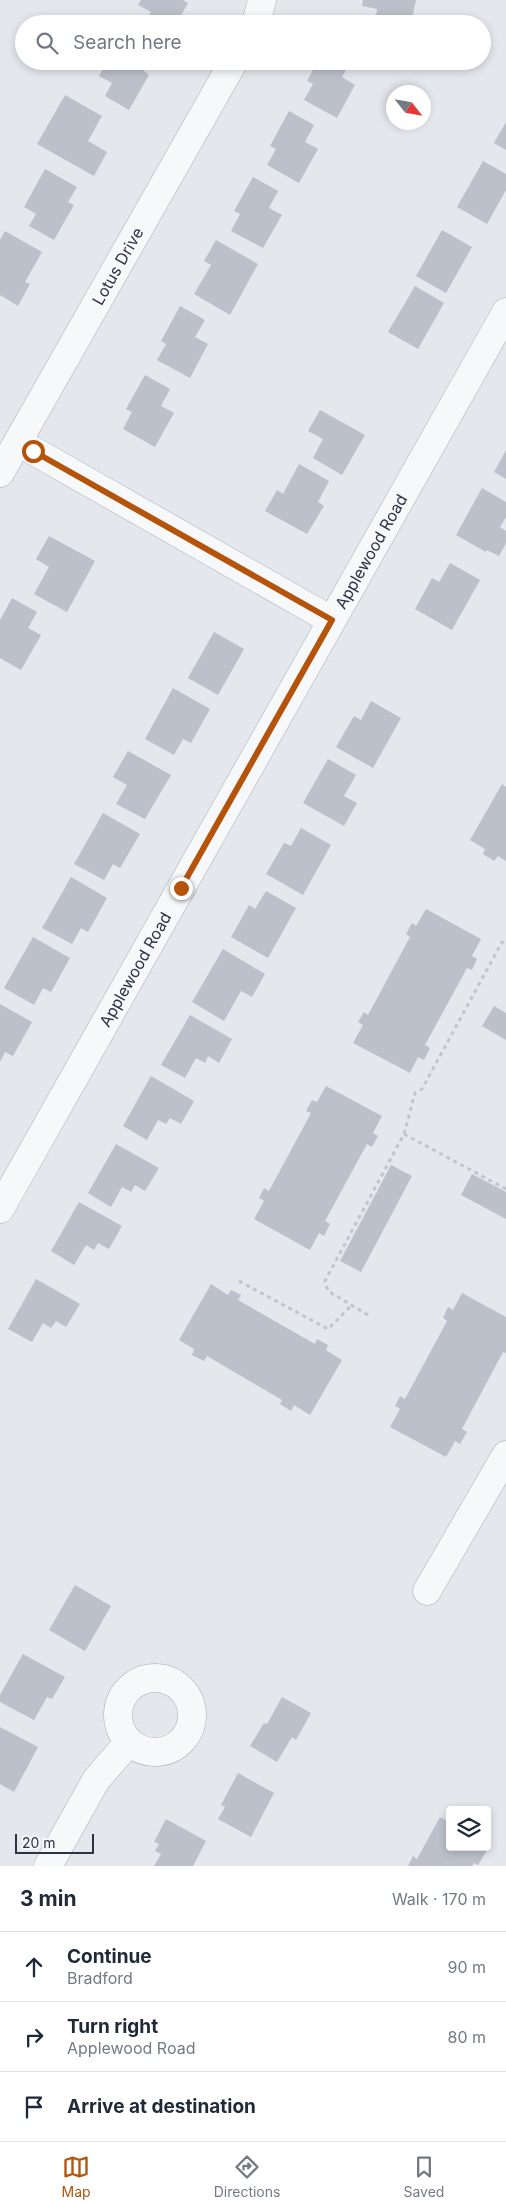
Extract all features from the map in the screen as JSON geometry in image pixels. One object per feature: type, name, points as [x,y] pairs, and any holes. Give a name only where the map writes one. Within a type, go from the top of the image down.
[{"type":"street","points":[[258,15],[262,0]]},
{"type":"street","name":"Lotus Drive","points":[[0,473],[229,70]]},
{"type":"street","name":"Applewood Road","points":[[0,1209],[506,312]]},
{"type":"street","points":[[18,442],[332,620]]},
{"type":"street","points":[[427,1591],[506,1455]]},
{"type":"street","points":[[48,1866],[96,1780],[129,1742]]},
{"type":"path","points":[[368,1315],[328,1291],[325,1281],[404,1134],[415,1093],[422,1089],[502,942],[506,946]]},
{"type":"path","points":[[404,1134],[506,1189]]},
{"type":"path","points":[[239,1281],[328,1329],[352,1305]]},
{"type":"building","points":[[141,0],[183,0],[188,3],[181,15],[149,15],[151,12],[138,5]]},
{"type":"building","points":[[363,0],[416,0],[413,15],[376,15],[377,9],[362,6]]},
{"type":"building","points":[[102,70],[144,70],[149,75],[129,110],[105,96],[112,83],[99,76]]},
{"type":"building","points":[[313,70],[346,70],[342,77],[355,85],[337,118],[304,100],[313,84],[307,81]]},
{"type":"building","points":[[65,95],[102,116],[88,141],[107,152],[94,176],[37,144]]},
{"type":"building","points":[[289,111],[314,125],[305,142],[318,149],[299,183],[267,165],[276,149],[270,146]]},
{"type":"building","points":[[506,122],[506,150],[494,143]]},
{"type":"building","points":[[483,161],[506,174],[506,190],[487,224],[457,207]]},
{"type":"building","points":[[45,169],[77,187],[68,202],[74,205],[54,240],[29,226],[36,214],[24,207]]},
{"type":"building","points":[[253,177],[278,191],[269,208],[282,215],[263,248],[231,231],[240,214],[234,211]]},
{"type":"building","points":[[442,230],[472,247],[446,293],[416,276]]},
{"type":"building","points":[[5,231],[42,252],[25,282],[30,284],[18,306],[0,295],[0,240]]},
{"type":"building","points":[[216,240],[258,264],[230,315],[194,294],[211,265],[204,261]]},
{"type":"building","points":[[415,286],[444,303],[418,349],[388,332]]},
{"type":"building","points":[[180,306],[205,320],[195,337],[208,344],[190,378],[157,360],[166,344],[161,341]]},
{"type":"building","points":[[145,375],[170,389],[161,406],[174,413],[155,447],[123,429],[132,412],[126,409]]},
{"type":"building","points":[[320,410],[365,435],[342,475],[313,458],[323,439],[308,431]]},
{"type":"building","points":[[506,450],[506,479],[494,472]]},
{"type":"building","points":[[299,464],[329,481],[318,502],[324,506],[307,534],[265,511],[277,490],[283,494]]},
{"type":"building","points":[[482,488],[506,502],[506,517],[500,527],[506,531],[506,543],[499,556],[487,550],[486,552],[456,535]]},
{"type":"building","points":[[49,536],[95,561],[67,612],[34,594],[49,567],[36,559]]},
{"type":"building","points":[[450,563],[480,580],[452,630],[415,609],[432,578],[439,582]]},
{"type":"building","points":[[12,598],[37,612],[28,628],[41,635],[21,670],[0,658],[0,620]]},
{"type":"building","points":[[214,632],[244,649],[218,695],[188,678]]},
{"type":"building","points":[[173,688],[210,709],[191,743],[183,739],[174,755],[145,739]]},
{"type":"building","points":[[371,701],[401,718],[373,768],[336,747],[354,716],[361,720]]},
{"type":"building","points":[[128,751],[171,775],[145,819],[116,804],[127,785],[113,777]]},
{"type":"building","points":[[328,759],[356,775],[344,796],[357,803],[344,826],[303,803]]},
{"type":"building","points":[[502,784],[506,787],[506,861],[498,856],[494,861],[483,854],[485,849],[470,840]]},
{"type":"building","points":[[103,813],[140,834],[120,868],[113,864],[104,880],[74,864]]},
{"type":"building","points":[[301,828],[331,845],[303,895],[266,874],[284,843],[291,846]]},
{"type":"building","points":[[71,877],[107,898],[88,932],[81,928],[72,944],[42,928]]},
{"type":"building","points":[[266,891],[296,908],[268,958],[231,937],[249,905],[255,909]]},
{"type":"building","points":[[426,909],[481,939],[472,956],[477,959],[472,970],[467,968],[425,1045],[430,1048],[424,1060],[418,1057],[410,1073],[353,1043],[363,1025],[358,1022],[364,1012],[368,1015],[410,937],[406,934],[412,923],[416,926]]},
{"type":"building","points":[[33,937],[70,958],[51,992],[43,988],[34,1005],[4,988]]},
{"type":"building","points":[[223,949],[265,974],[252,997],[241,991],[224,1021],[192,1002]]},
{"type":"building","points":[[0,1004],[32,1022],[13,1056],[5,1052],[0,1062]]},
{"type":"building","points":[[494,1006],[506,1013],[506,1040],[482,1026]]},
{"type":"building","points":[[190,1015],[232,1039],[219,1063],[208,1056],[205,1063],[196,1058],[185,1078],[161,1065]]},
{"type":"building","points":[[151,1076],[194,1101],[181,1124],[170,1118],[166,1124],[158,1120],[147,1140],[123,1126]]},
{"type":"building","points":[[326,1086],[382,1116],[373,1133],[378,1136],[372,1147],[367,1144],[325,1221],[330,1224],[324,1236],[319,1233],[310,1250],[254,1219],[264,1201],[259,1198],[264,1188],[269,1191],[311,1113],[306,1111],[312,1100],[317,1102]]},
{"type":"building","points":[[116,1144],[159,1168],[145,1191],[135,1185],[131,1192],[122,1187],[111,1207],[88,1193]]},
{"type":"building","points":[[391,1165],[412,1176],[361,1272],[340,1261]]},
{"type":"building","points":[[472,1174],[506,1192],[506,1219],[461,1195]]},
{"type":"building","points":[[79,1202],[122,1226],[109,1249],[98,1243],[94,1250],[86,1245],[74,1265],[51,1251]]},
{"type":"building","points":[[36,1279],[80,1304],[66,1327],[56,1321],[51,1328],[43,1323],[32,1342],[8,1329]]},
{"type":"building","points":[[211,1284],[228,1295],[231,1290],[241,1295],[238,1300],[315,1344],[317,1339],[328,1345],[326,1350],[342,1360],[310,1415],[294,1405],[291,1411],[280,1404],[282,1400],[207,1356],[204,1361],[192,1355],[194,1349],[179,1340]]},
{"type":"building","points":[[462,1293],[506,1317],[506,1353],[503,1352],[462,1429],[467,1432],[460,1444],[455,1441],[446,1457],[390,1427],[400,1409],[395,1406],[400,1396],[405,1399],[447,1321],[443,1318],[448,1307],[453,1310]]},
{"type":"building","points":[[75,1585],[111,1606],[85,1651],[49,1630]]},
{"type":"building","points":[[23,1654],[65,1677],[52,1699],[47,1697],[34,1720],[0,1702],[0,1695]]},
{"type":"building","points":[[282,1697],[311,1713],[296,1740],[292,1737],[277,1762],[250,1746],[264,1723],[267,1724]]},
{"type":"building","points":[[0,1727],[38,1747],[14,1792],[0,1784]]},
{"type":"building","points":[[238,1773],[274,1793],[251,1837],[218,1819],[225,1807],[221,1805]]},
{"type":"building","points":[[440,1817],[446,1821],[446,1851],[486,1851],[478,1865],[474,1863],[472,1866],[408,1866],[413,1856],[417,1859]]},
{"type":"building","points":[[166,1819],[206,1841],[193,1866],[154,1866],[161,1854],[155,1851],[159,1844],[154,1842]]},
{"type":"route","points":[[33,451],[332,620],[181,888]]}]
